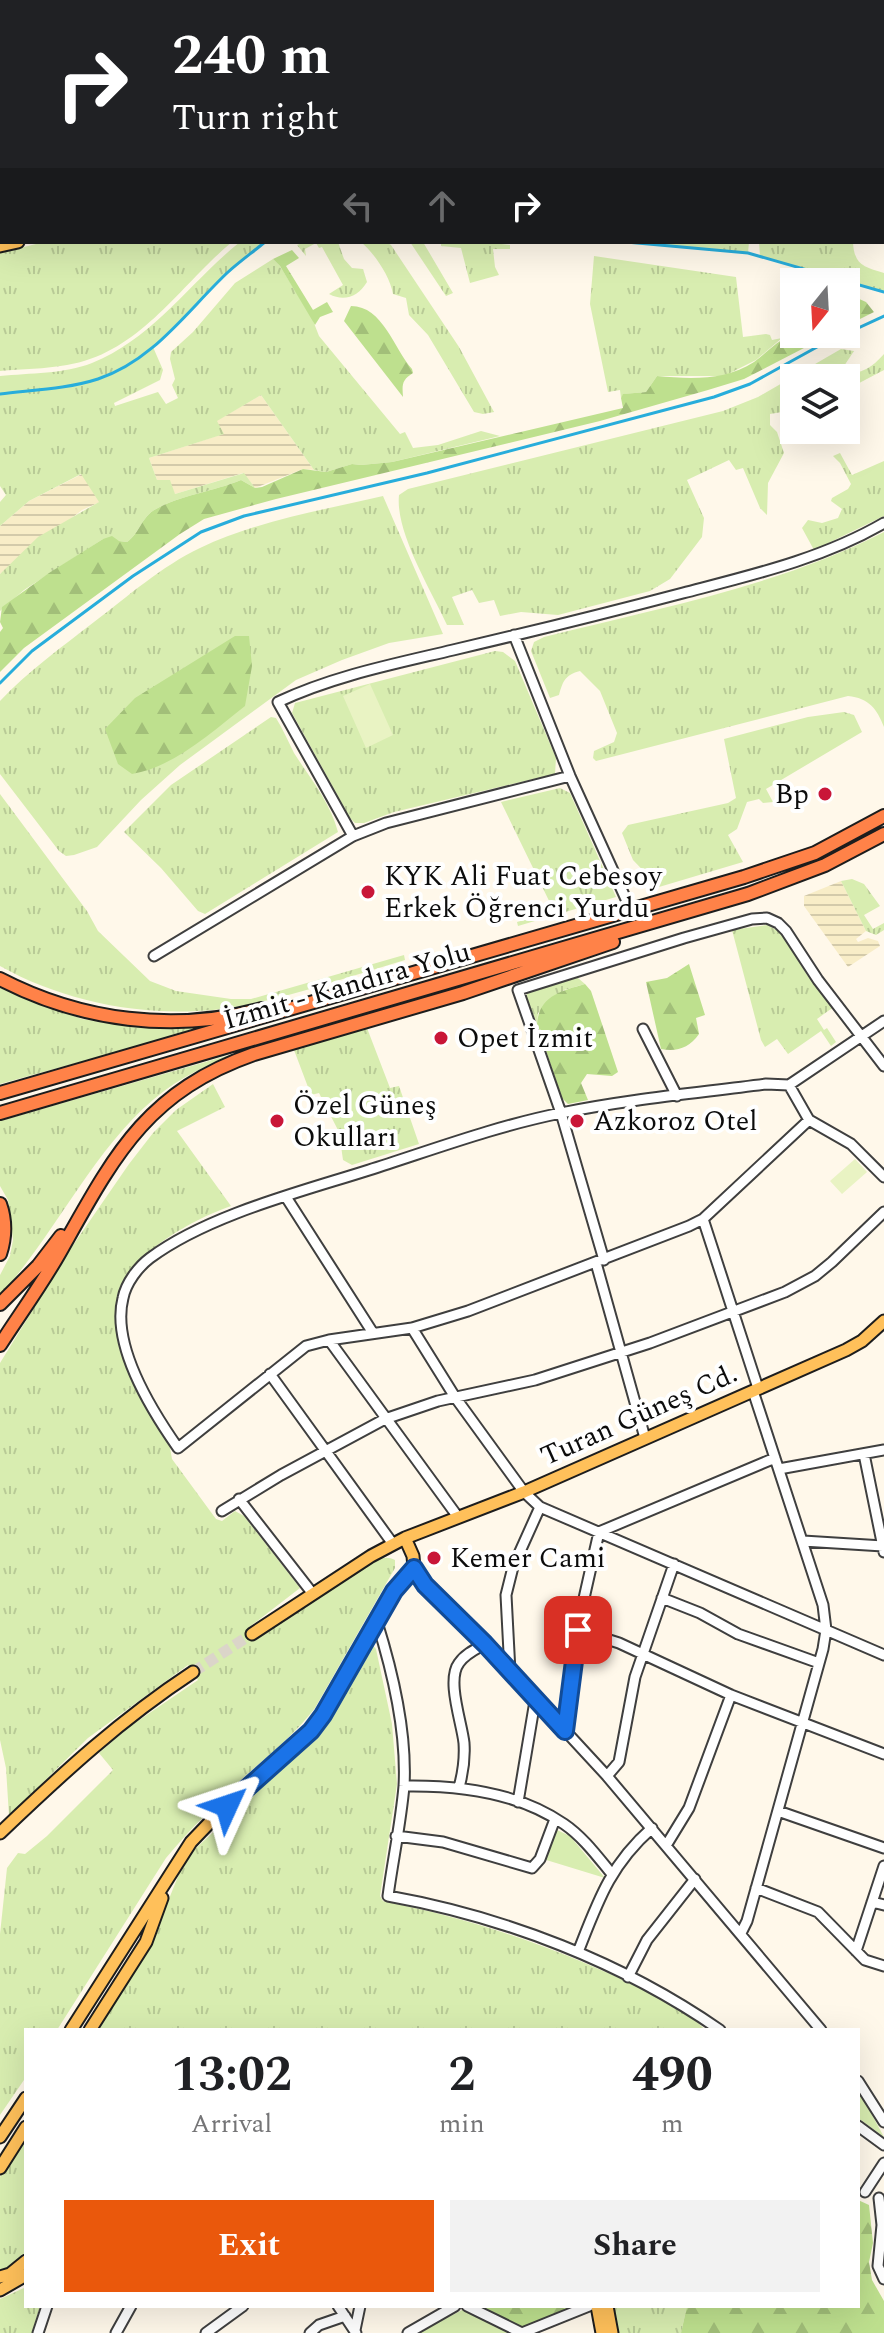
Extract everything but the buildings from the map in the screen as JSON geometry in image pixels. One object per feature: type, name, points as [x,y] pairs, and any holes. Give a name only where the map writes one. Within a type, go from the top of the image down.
[{"type":"highway","name":"İzmit - Kandıra Yolu","points":[[0,1093],[744,877],[815,853],[884,816]]},
{"type":"highway","name":"İzmit - Kandıra Yolu","points":[[0,1113],[722,903],[825,865],[884,834]]},
{"type":"highway","points":[[0,1345],[59,1254],[105,1171],[150,1115],[184,1086],[228,1063],[505,980],[722,903]]},
{"type":"highway","points":[[0,979],[75,1010],[114,1018],[167,1022],[236,1015],[329,992],[359,989]]},
{"type":"highway","points":[[0,1204],[5,1220],[0,1254]]},
{"type":"highway","points":[[0,1304],[38,1266],[83,1208]]},
{"type":"main road","name":"Turan Güneş Cd.","points":[[252,1634],[405,1538],[524,1492],[756,1390],[846,1350],[883,1326]]},
{"type":"main road","points":[[72,2028],[191,1842],[311,1731],[394,1591],[414,1568],[413,1556],[405,1538]]},
{"type":"main road","points":[[0,1833],[101,1739],[149,1701],[193,1672]]},
{"type":"main road","points":[[91,2028],[146,1942],[170,1875]]},
{"type":"main road","points":[[0,2137],[24,2101]]},
{"type":"main road","points":[[0,2168],[24,2130]]},
{"type":"main road","points":[[0,2277],[10,2274],[24,2263]]},
{"type":"main road","points":[[0,2290],[24,2276]]},
{"type":"main road","points":[[597,2308],[602,2333]]},
{"type":"main road","points":[[607,2308],[612,2333]]},
{"type":"street","points":[[353,836],[278,702],[343,677],[781,567],[845,543],[884,523]]},
{"type":"street","points":[[514,635],[570,776],[630,908]]},
{"type":"street","points":[[154,956],[353,836],[386,823],[570,776]]},
{"type":"street","points":[[645,1438],[619,1352],[600,1262],[561,1113],[518,990],[752,919],[767,918],[786,931],[818,980],[884,1066]]},
{"type":"street","points":[[809,1120],[703,1219],[600,1262],[468,1311],[412,1328],[306,1346],[178,1448],[154,1414],[130,1359],[124,1335],[123,1298],[131,1279],[147,1260],[214,1223],[455,1143],[561,1113],[766,1084],[789,1085],[884,1021]]},
{"type":"street","points":[[643,1029],[677,1096]]},
{"type":"street","points":[[789,1085],[809,1120],[851,1144],[882,1171]]},
{"type":"street","points":[[286,1197],[373,1333]]},
{"type":"street","points":[[222,1511],[385,1419],[455,1397],[535,1380],[785,1292],[815,1276],[884,1212]]},
{"type":"street","points":[[703,1219],[823,1605],[826,1630],[803,1723],[741,1933]]},
{"type":"street","points":[[412,1328],[455,1397],[524,1492],[540,1507],[884,1655]]},
{"type":"street","points":[[329,1340],[458,1517]]},
{"type":"street","points":[[270,1374],[393,1544]]},
{"type":"street","points":[[599,1532],[777,1464],[884,1450]]},
{"type":"street","points":[[803,1541],[883,1549],[864,1454]]},
{"type":"street","points":[[239,1499],[313,1594]]},
{"type":"street","points":[[510,1672],[506,1595],[513,1567],[540,1507]]},
{"type":"street","points":[[565,1731],[578,1630],[599,1532]]},
{"type":"street","points":[[607,1776],[619,1762],[629,1700],[642,1653],[674,1564]]},
{"type":"street","points":[[414,1568],[425,1585],[485,1644],[667,1844],[819,2028]]},
{"type":"street","points":[[662,1598],[700,1613],[738,1634],[819,1663]]},
{"type":"street","points":[[377,1622],[395,1695],[403,1746],[404,1786],[388,1896],[467,1914],[578,1952],[682,2004],[715,2028]]},
{"type":"street","points":[[578,1630],[596,1634],[731,1695],[884,1754]]},
{"type":"street","points":[[459,1787],[464,1751],[455,1672],[467,1655],[485,1644]]},
{"type":"street","points":[[667,1844],[689,1808],[731,1695]]},
{"type":"street","points":[[518,1802],[535,1701]]},
{"type":"street","points":[[404,1786],[459,1787],[518,1802],[555,1819],[578,1835],[611,1873]]},
{"type":"street","points":[[778,1811],[884,1848]]},
{"type":"street","points":[[396,1836],[443,1842],[532,1868],[540,1859],[555,1819]]},
{"type":"street","points":[[578,1952],[611,1873],[652,1828]]},
{"type":"street","points":[[856,1951],[884,1866]]},
{"type":"street","points":[[628,1977],[647,1940],[695,1879]]},
{"type":"street","points":[[756,1888],[812,1908],[865,1960],[884,1966]]},
{"type":"street","points":[[872,1902],[884,1905]]},
{"type":"street","points":[[860,2084],[884,2122]]},
{"type":"street","points":[[860,2127],[884,2145]]},
{"type":"street","points":[[884,2163],[862,2191],[882,2200],[878,2266],[884,2279]]},
{"type":"street","points":[[38,2333],[46,2308]]},
{"type":"street","points":[[116,2333],[130,2308]]},
{"type":"street","points":[[206,2333],[240,2308]]},
{"type":"street","points":[[339,2308],[355,2332]]},
{"type":"street","points":[[355,2332],[360,2308]]},
{"type":"street","points":[[408,2333],[452,2308]]},
{"type":"street","points":[[471,2308],[522,2333],[584,2308]]},
{"type":"street","points":[[310,2333],[319,2325],[345,2316]]},
{"type":"shaded area","points":[[261,395],[314,470],[303,469],[255,488],[243,473],[175,494],[157,480],[149,458],[223,434],[216,421]]},
{"type":"shaded area","points":[[82,474],[100,502],[82,510],[0,574],[0,526],[29,501]]},
{"type":"shaded area","points":[[841,881],[866,931],[856,939],[858,942],[868,938],[878,941],[880,946],[848,967],[804,906],[804,896]]},
{"type":"green space","points":[[36,244],[230,244],[157,316],[116,347],[67,365],[0,371],[0,253]]},
{"type":"green space","points":[[238,244],[263,244],[227,273],[153,347],[163,370],[160,380],[114,403],[115,406],[158,392],[166,404],[178,398],[172,385],[175,379],[171,352],[193,332],[235,283],[273,259],[312,318],[319,336],[400,434],[405,432],[413,448],[438,445],[481,431],[500,436],[392,462],[352,464],[326,472],[314,470],[261,395],[217,421],[224,434],[149,458],[157,480],[170,480],[175,494],[244,473],[255,488],[241,480],[165,504],[147,516],[127,542],[103,539],[24,590],[0,611],[0,574],[38,537],[99,502],[81,474],[29,501],[0,526],[0,502],[6,495],[0,486],[0,376],[70,369],[114,352],[153,324]]},
{"type":"green space","points":[[314,244],[305,249],[306,256],[297,245]]},
{"type":"green space","points":[[317,244],[339,244],[344,259],[352,268],[363,269],[367,282],[350,297],[340,298],[329,294],[343,285],[322,247]]},
{"type":"green space","points":[[363,244],[391,245],[459,347],[494,412],[474,412],[428,335],[409,315],[406,298],[393,294],[389,280]]},
{"type":"green space","points":[[411,244],[424,244],[453,293],[446,296]]},
{"type":"green space","points":[[502,244],[510,245],[510,249],[493,249],[499,275],[470,283],[461,248],[441,246]]},
{"type":"green space","points":[[648,244],[749,244],[748,253]]},
{"type":"green space","points":[[759,244],[853,244],[855,256],[861,264],[884,273],[884,292],[860,285],[860,268],[801,268],[760,256]]},
{"type":"green space","points":[[292,250],[299,258],[286,266],[313,310],[327,302],[333,312],[320,317],[315,325],[273,259]]},
{"type":"green space","points":[[594,256],[736,277],[743,337],[766,334],[772,340],[780,340],[756,360],[724,376],[657,376],[646,392],[624,394],[621,398],[620,390],[608,392],[590,304]]},
{"type":"green space","points":[[860,299],[866,302],[874,312],[860,319]]},
{"type":"green space","points":[[351,306],[372,313],[380,321],[412,369],[413,373],[404,383],[403,397],[344,321]]},
{"type":"green space","points":[[778,343],[780,348],[804,348],[744,379],[600,421],[204,519],[24,648],[0,672],[2,607],[103,539],[112,536],[127,542],[147,516],[165,504],[241,480],[255,488],[262,487],[303,469],[326,472],[352,464],[392,462],[623,408],[623,394],[646,392],[657,376],[695,378],[731,373],[754,362]]},
{"type":"green space","points":[[841,349],[854,351],[845,364],[815,364]]},
{"type":"green space","points":[[884,354],[884,370],[860,383],[860,372]]},
{"type":"green space","points":[[780,384],[780,412],[770,414],[770,425],[777,432],[784,453],[768,483],[767,515],[760,508],[743,468],[736,470],[729,460],[687,480],[704,518],[702,537],[670,579],[650,591],[558,615],[521,612],[500,616],[494,600],[479,603],[472,590],[452,597],[464,625],[447,625],[408,543],[399,510],[399,495],[408,489],[723,411]]},
{"type":"green space","points":[[840,453],[852,475],[884,461],[884,516],[814,550],[802,528],[808,520],[822,523],[838,518],[842,509],[831,501],[832,498],[851,484],[833,456]]},
{"type":"green space","points":[[383,496],[443,634],[389,643],[296,680],[180,765],[141,800],[97,847],[66,856],[59,851],[0,774],[0,701],[58,650],[145,582],[186,555],[267,523]]},
{"type":"green space","points":[[884,532],[884,727],[871,706],[862,699],[848,696],[596,761],[594,751],[614,742],[617,733],[600,691],[580,671],[563,682],[559,695],[550,698],[531,651],[534,642],[544,637],[760,581],[844,551]]},
{"type":"green space","points":[[235,636],[249,636],[252,666],[245,706],[192,747],[163,764],[132,774],[118,764],[105,729],[135,698]]},
{"type":"green space","points":[[495,651],[503,652],[515,661],[556,758],[555,774],[355,823],[292,713],[295,703]]},
{"type":"green space","points":[[370,684],[393,735],[366,748],[343,696]]},
{"type":"green space","points":[[844,712],[854,715],[862,732],[766,789],[773,802],[763,803],[759,799],[747,802],[737,829],[728,835],[743,862],[659,887],[633,860],[622,833],[628,825],[728,803],[736,798],[724,739],[808,717]]},
{"type":"green space","points":[[271,717],[276,718],[294,753],[325,800],[338,832],[205,914],[198,911],[124,832],[171,785]]},
{"type":"green space","points":[[560,788],[570,793],[616,897],[518,926],[517,922],[549,913],[553,909],[501,802]]},
{"type":"green space","points":[[0,794],[87,911],[98,931],[150,981],[176,991],[251,999],[404,955],[405,960],[270,1000],[187,1011],[154,1011],[90,1001],[28,980],[0,966]]},
{"type":"green space","points":[[852,879],[864,884],[880,906],[864,915],[873,929],[884,923],[884,930],[876,935],[866,931],[841,881]]},
{"type":"green space","points":[[767,925],[781,932],[809,978],[835,1006],[817,1019],[836,1042],[831,1046],[821,1031],[788,1054],[777,1039],[765,1047],[761,1040],[732,930]]},
{"type":"green space","points":[[689,964],[705,1015],[696,1018],[699,1034],[682,1048],[661,1049],[646,982],[667,978]]},
{"type":"green space","points":[[578,978],[585,984],[564,990],[538,1013],[537,1024],[526,996],[528,992]]},
{"type":"green space","points":[[585,984],[591,991],[618,1072],[612,1076],[587,1074],[581,1083],[588,1100],[568,1104],[562,1098],[537,1024],[542,1007],[553,996]]},
{"type":"green space","points":[[0,988],[82,1019],[133,1027],[221,1023],[0,1084]]},
{"type":"green space","points":[[367,1028],[390,1088],[399,1086],[419,1144],[352,1165],[343,1160],[339,1132],[319,1093],[311,1095],[294,1050]]},
{"type":"green space","points":[[247,1050],[183,1078],[140,1112],[98,1161],[0,1295],[0,1275],[10,1256],[13,1240],[8,1200],[0,1186],[0,1121]]},
{"type":"green space","points":[[213,1084],[225,1107],[177,1131],[231,1206],[167,1238],[138,1262],[128,1276],[121,1290],[131,1372],[143,1402],[169,1442],[172,1459],[216,1519],[222,1521],[235,1511],[244,1516],[300,1588],[248,1628],[256,1640],[366,1565],[387,1558],[395,1560],[395,1568],[315,1708],[290,1736],[204,1816],[166,1858],[58,2028],[24,2028],[24,2080],[0,2115],[0,1934],[7,1868],[18,1853],[25,1854],[47,1836],[113,1770],[99,1753],[129,1727],[198,1680],[188,1665],[88,1738],[9,1816],[6,1768],[0,1740],[0,1363],[69,1251],[129,1164],[176,1110]]},
{"type":"green space","points":[[855,1159],[867,1172],[842,1194],[830,1181]]},
{"type":"green space","points":[[371,1643],[376,1649],[392,1724],[397,1784],[380,1896],[383,1901],[478,1925],[568,1956],[670,2003],[703,2028],[96,2028],[152,1941],[179,1874],[193,1851],[313,1742]]},
{"type":"green space","points":[[557,1830],[570,1836],[605,1878],[543,1859]]},
{"type":"green space","points":[[860,2093],[884,2137],[860,2119]]},
{"type":"green space","points":[[24,2138],[24,2254],[0,2271],[0,2177]]},
{"type":"green space","points":[[860,2201],[869,2205],[873,2243],[869,2262],[872,2280],[884,2301],[884,2333],[681,2333],[687,2308],[860,2308]]},
{"type":"green space","points":[[24,2288],[24,2308],[39,2308],[32,2333],[0,2333],[0,2299]]},
{"type":"green space","points":[[479,2308],[573,2308],[521,2328]]},
{"type":"green space","points":[[613,2308],[687,2308],[681,2333],[618,2333]]},
{"type":"green space","points":[[464,2309],[508,2333],[418,2333]]},
{"type":"waterway","points":[[0,394],[74,385],[118,371],[168,334],[227,273],[263,244]]},
{"type":"waterway","points":[[648,244],[748,253],[884,292]]},
{"type":"waterway","points":[[0,683],[32,651],[133,576],[201,532],[244,516],[427,473],[714,397],[750,384],[817,347],[884,316]]},
{"type":"tunnel","points":[[193,1672],[252,1634]]},
{"type":"place","name":"Bp","points":[[825,794]]},
{"type":"place","name":"KYK Ali Fuat Cebesoy Erkek Öğrenci Yurdu","points":[[368,892]]},
{"type":"place","name":"Opet İzmit","points":[[441,1038]]},
{"type":"place","name":"Özel Güneş Okulları","points":[[277,1121]]},
{"type":"place","name":"Azkoroz Otel","points":[[577,1121]]},
{"type":"place","name":"Kemer Cami","points":[[434,1558]]},
{"type":"route","points":[[227,1806],[311,1731],[394,1591],[414,1568],[425,1585],[485,1644],[565,1731],[578,1630]]}]
